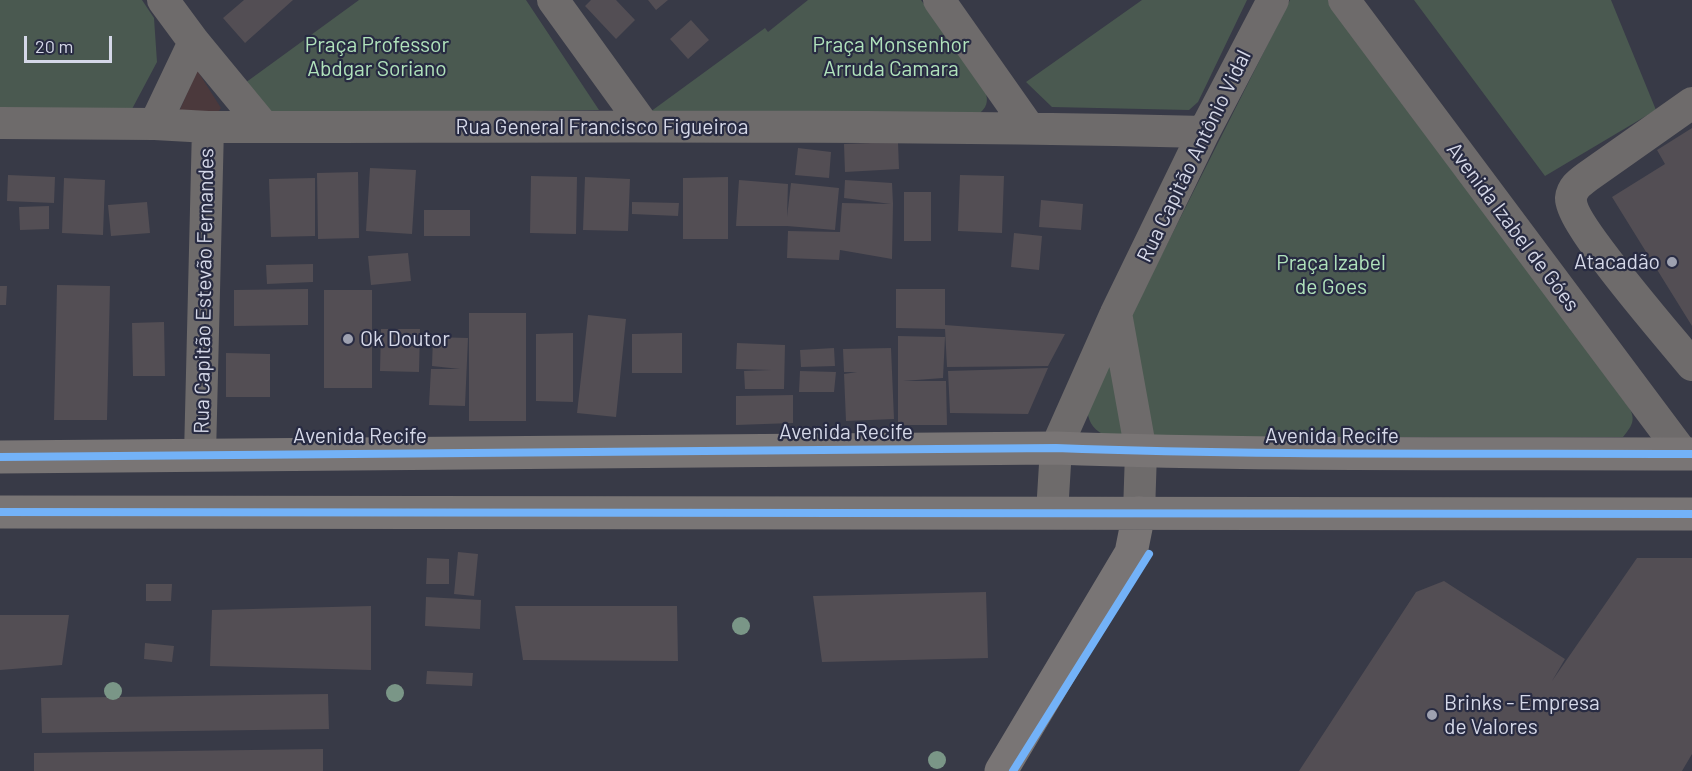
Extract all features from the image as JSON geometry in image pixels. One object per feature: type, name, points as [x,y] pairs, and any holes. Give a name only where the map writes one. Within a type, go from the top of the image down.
[{"type":"main road","name":"Avenida Recife","points":[[0,458],[1056,448],[1141,452],[1334,455],[1687,454]]},
{"type":"main road","points":[[0,512],[1692,514]]},
{"type":"main road","points":[[1001,771],[1131,553],[1139,513]]},
{"type":"street","points":[[163,0],[194,42],[264,127]]},
{"type":"street","points":[[552,0],[644,126]]},
{"type":"street","points":[[939,0],[1029,128]]},
{"type":"street","name":"Rua Capitão Antônio Vidal","points":[[1052,513],[1056,448],[1116,313],[1204,132],[1273,0]]},
{"type":"street","name":"Avenida Izabel de Góes","points":[[1344,0],[1687,454]]},
{"type":"street","points":[[154,124],[194,42]]},
{"type":"street","points":[[1692,102],[1575,186],[1571,200],[1585,229],[1631,291],[1692,365]]},
{"type":"street","name":"Rua General Francisco Figueiroa","points":[[0,123],[154,124],[208,128],[644,126],[1029,128],[1204,132]]},
{"type":"street","name":"Rua Capitão Estevão Fernandes","points":[[200,455],[208,128]]},
{"type":"street","points":[[1116,313],[1141,452],[1139,513]]},
{"type":"shaded area","points":[[197,70],[221,108],[216,115],[178,114]]},
{"type":"green space","points":[[0,0],[142,0],[154,18],[157,62],[132,109],[0,110]]},
{"type":"green space","name":"Praça Professor Abdgar Soriano","points":[[359,0],[526,0],[599,110],[262,115],[245,83]]},
{"type":"green space","name":"Praça Monsenhor Arruda Camara","points":[[808,0],[921,0],[984,88],[987,98],[985,107],[980,113],[650,112],[765,28],[768,32]]},
{"type":"green space","points":[[1142,0],[1247,0],[1198,102],[1189,110],[1052,107],[1026,82]]},
{"type":"green space","name":"Praça Izabel de Goes","points":[[1290,0],[1329,0],[1630,409],[1633,417],[1632,424],[1623,437],[1159,437],[1104,435],[1093,426],[1089,420],[1087,407]]},
{"type":"green space","points":[[1414,0],[1611,0],[1656,110],[1545,176]]},
{"type":"building","points":[[244,0],[293,0],[245,43],[223,18]]},
{"type":"building","points":[[591,0],[616,0],[635,20],[616,39],[585,6]]},
{"type":"building","points":[[648,0],[668,0],[656,10]]},
{"type":"building","points":[[691,20],[709,40],[688,59],[670,39]]},
{"type":"building","name":"Atacadão","points":[[1692,128],[1692,326],[1612,197],[1665,164],[1657,150]]},
{"type":"building","points":[[898,142],[899,169],[845,172],[844,144]]},
{"type":"building","points":[[798,148],[831,152],[829,178],[795,175]]},
{"type":"building","points":[[370,168],[416,170],[412,234],[366,231]]},
{"type":"building","points":[[358,172],[359,238],[318,239],[317,173]]},
{"type":"building","points":[[8,175],[55,177],[54,203],[7,201]]},
{"type":"building","points":[[960,175],[1004,176],[1002,233],[958,231]]},
{"type":"building","points":[[531,176],[577,177],[576,234],[530,233]]},
{"type":"building","points":[[585,177],[630,179],[628,231],[583,230]]},
{"type":"building","points":[[728,177],[728,239],[683,239],[683,178]]},
{"type":"building","points":[[64,178],[105,180],[103,235],[62,233]]},
{"type":"building","points":[[315,178],[315,236],[271,237],[269,179]]},
{"type":"building","points":[[739,180],[788,184],[787,217],[791,183],[839,188],[835,230],[787,226],[736,226]]},
{"type":"building","points":[[845,180],[892,183],[892,259],[840,250],[839,260],[787,258],[788,231],[840,232],[842,203],[891,204],[844,198]]},
{"type":"building","points":[[904,192],[931,192],[931,241],[904,241]]},
{"type":"building","points":[[1041,200],[1083,204],[1081,230],[1039,227]]},
{"type":"building","points":[[147,202],[150,233],[111,236],[108,205]]},
{"type":"building","points":[[632,202],[679,203],[678,216],[632,214]]},
{"type":"building","points":[[49,206],[49,229],[20,230],[19,207]]},
{"type":"building","points":[[424,210],[470,210],[470,236],[424,236]]},
{"type":"building","points":[[1014,233],[1042,236],[1039,270],[1011,267]]},
{"type":"building","points":[[408,253],[411,281],[371,285],[368,256]]},
{"type":"building","points":[[313,264],[313,282],[267,284],[266,265]]},
{"type":"building","points":[[57,285],[110,286],[107,420],[54,420]]},
{"type":"building","points":[[0,286],[7,286],[6,305],[0,305]]},
{"type":"building","points":[[308,289],[308,325],[234,326],[234,290]]},
{"type":"building","points":[[896,289],[945,289],[945,325],[1065,334],[1048,366],[947,367],[945,329],[896,328]]},
{"type":"building","name":"Ok Doutor","points":[[324,290],[372,290],[372,388],[324,388]]},
{"type":"building","points":[[469,313],[526,313],[526,421],[469,421]]},
{"type":"building","points":[[588,315],[626,319],[616,417],[577,413]]},
{"type":"building","points":[[164,322],[165,376],[133,376],[132,323]]},
{"type":"building","points":[[381,329],[420,329],[419,372],[380,371]]},
{"type":"building","points":[[573,333],[573,402],[536,401],[536,334]]},
{"type":"building","points":[[682,333],[682,373],[632,373],[632,334]]},
{"type":"building","points":[[898,336],[945,337],[943,378],[903,381],[946,381],[947,425],[898,425]]},
{"type":"building","points":[[433,337],[468,338],[465,406],[429,405],[431,369],[460,369],[432,366]]},
{"type":"building","points":[[737,343],[785,345],[784,389],[745,389],[744,371],[771,370],[736,369]]},
{"type":"building","points":[[834,348],[835,366],[801,367],[800,350]]},
{"type":"building","points":[[891,348],[894,419],[846,421],[844,374],[857,372],[844,372],[843,349]]},
{"type":"building","points":[[226,353],[270,354],[270,397],[226,397]]},
{"type":"building","points":[[1048,368],[1028,414],[950,413],[948,371]]},
{"type":"building","points":[[800,371],[836,372],[834,392],[799,392]]},
{"type":"building","points":[[793,395],[793,423],[736,425],[736,396]]},
{"type":"building","points":[[458,552],[478,554],[474,596],[454,594]]},
{"type":"building","points":[[427,558],[449,559],[449,584],[426,584]]},
{"type":"building","points":[[1637,558],[1692,558],[1692,754],[1682,771],[1299,771],[1416,592],[1444,581],[1565,659],[1552,681]]},
{"type":"building","points":[[146,584],[172,584],[171,601],[146,601]]},
{"type":"building","points":[[986,592],[988,658],[822,662],[813,596]]},
{"type":"building","points":[[426,597],[481,600],[480,629],[425,626]]},
{"type":"building","points":[[371,606],[371,670],[210,666],[212,610]]},
{"type":"building","points":[[515,606],[677,606],[678,661],[523,660]]},
{"type":"building","points":[[0,615],[69,615],[62,665],[0,670]]},
{"type":"building","points":[[145,643],[174,646],[172,662],[144,659]]},
{"type":"building","points":[[427,671],[473,673],[472,686],[426,684]]},
{"type":"building","points":[[328,694],[329,729],[42,733],[41,698]]},
{"type":"building","points":[[323,749],[323,771],[34,771],[34,753]]},
{"type":"cycle path","points":[[0,457],[1056,448],[1294,453],[1692,454]]},
{"type":"cycle path","points":[[0,512],[1692,514]]},
{"type":"cycle path","points":[[1013,771],[1149,554]]},
{"type":"place","name":"Atacadão","points":[[1672,262]]},
{"type":"place","name":"Ok Doutor","points":[[348,339]]},
{"type":"place","name":"Brinks - Empresa de Valores","points":[[1432,715]]}]
